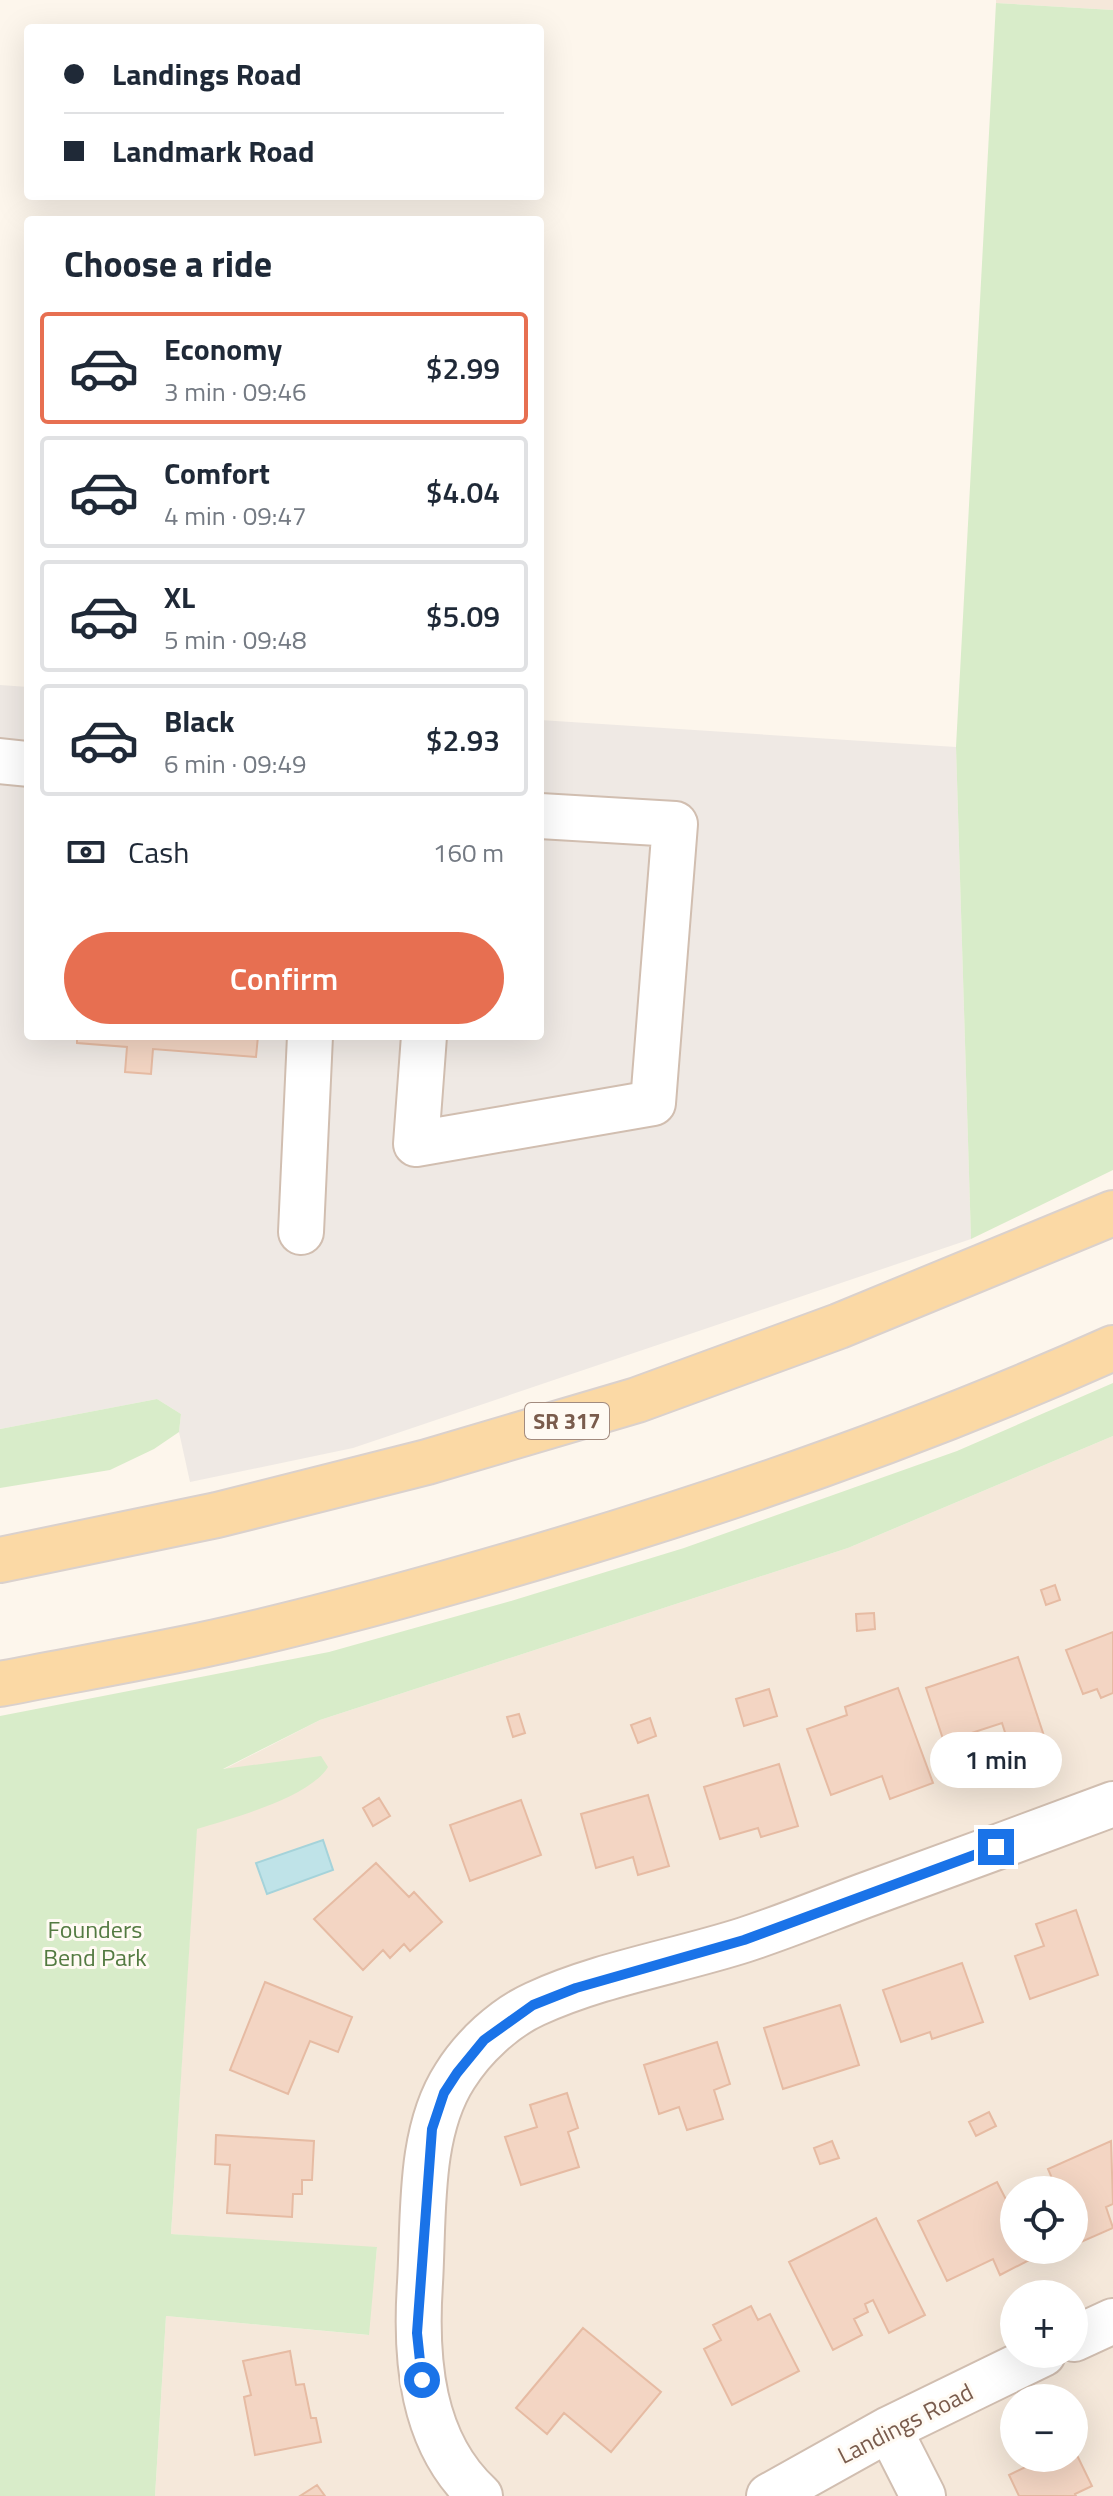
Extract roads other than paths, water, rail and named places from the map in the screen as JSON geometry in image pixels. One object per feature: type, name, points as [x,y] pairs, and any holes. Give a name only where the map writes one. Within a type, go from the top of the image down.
[{"type":"main road","name":"SR 317","points":[[0,1560],[217,1515],[427,1462],[637,1400],[854,1320],[1113,1213]]},
{"type":"main road","points":[[0,1684],[203,1645],[362,1606],[642,1526],[779,1481],[1113,1348]]},
{"type":"street","points":[[0,761],[24,764]]},
{"type":"street","points":[[424,1040],[416,1144],[653,1103],[675,824],[544,816]]},
{"type":"street","points":[[301,1232],[310,1040]]},
{"type":"street","points":[[480,2496],[463,2481],[449,2458],[429,2411],[417,2333],[432,2129],[444,2093],[484,2040],[533,2005],[576,1988],[744,1940],[1113,1804]]},
{"type":"street","points":[[1088,2333],[1113,2321]]},
{"type":"street","name":"Landings Road","points":[[769,2496],[889,2429],[1014,2368]]},
{"type":"street","points":[[889,2429],[923,2496]]},
{"type":"water","points":[[323,1840],[333,1870],[267,1894],[256,1863]]},
{"type":"park label","name":"Founders Bend Park","points":[[95,1943]]}]
